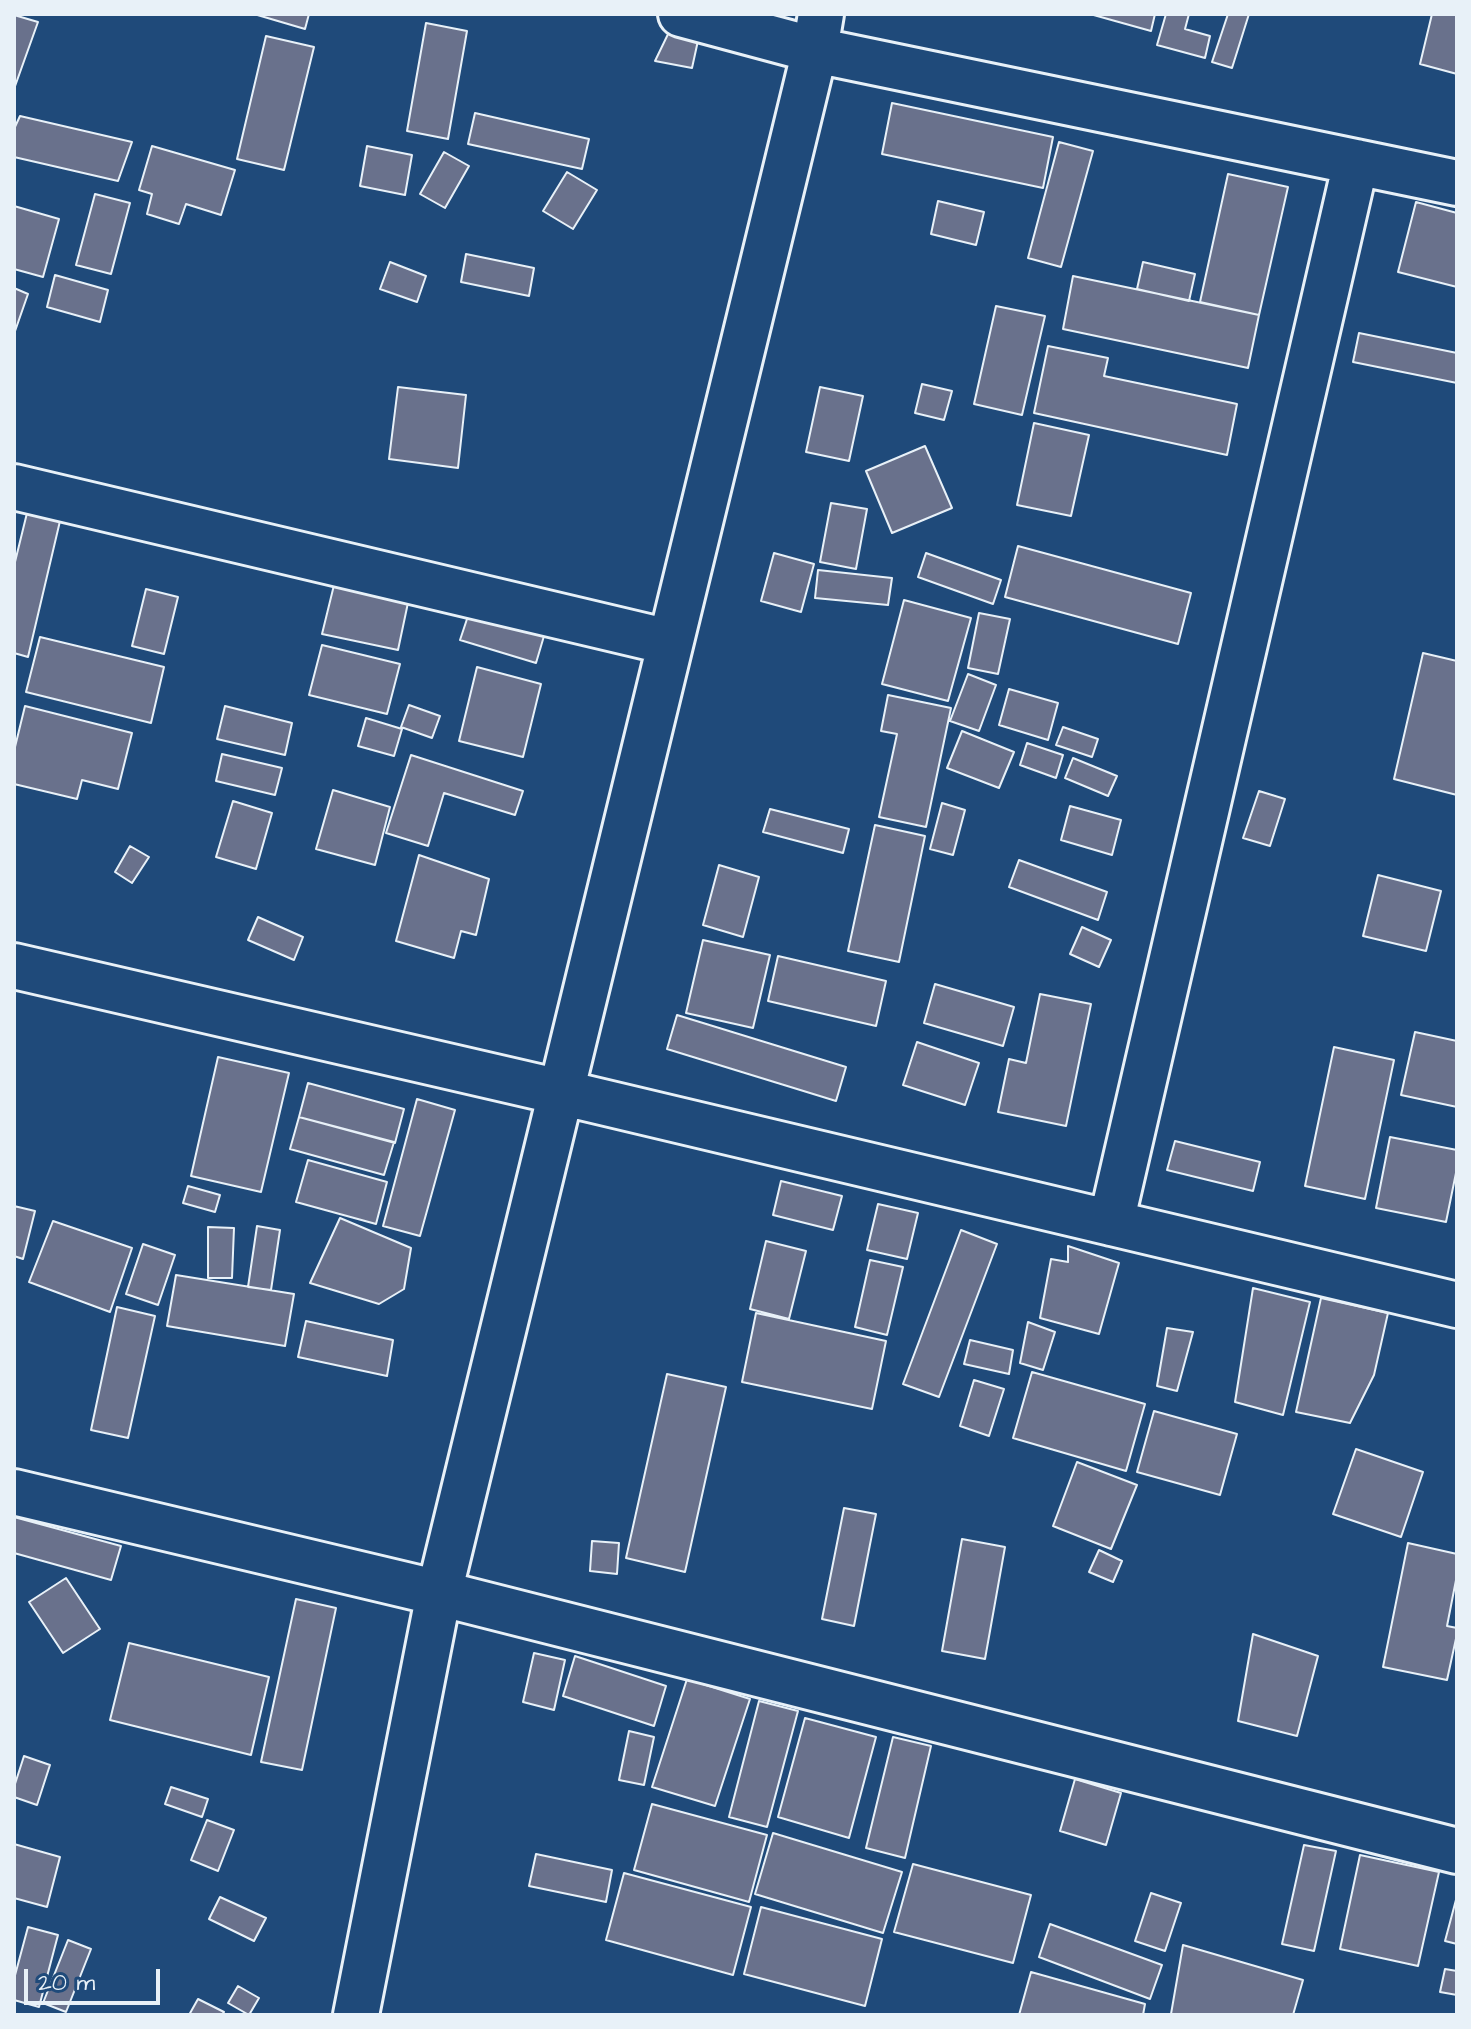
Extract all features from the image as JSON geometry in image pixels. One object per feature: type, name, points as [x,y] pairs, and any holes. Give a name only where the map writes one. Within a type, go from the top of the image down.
[{"type":"street","points":[[681,14],[818,32],[1356,162],[1457,183]]},
{"type":"street","points":[[356,2015],[439,1593],[818,32]]},
{"type":"street","points":[[1111,1223],[1356,162]]},
{"type":"street","points":[[14,487],[669,642]]},
{"type":"street","points":[[14,966],[1457,1305]]},
{"type":"street","points":[[14,1492],[439,1593],[1457,1851]]},
{"type":"building","points":[[254,14],[309,14],[305,29]]},
{"type":"building","points":[[1090,14],[1155,14],[1151,31]]},
{"type":"building","points":[[1166,14],[1189,14],[1185,29],[1210,36],[1205,58],[1157,45]]},
{"type":"building","points":[[1228,14],[1249,14],[1232,68],[1212,62]]},
{"type":"building","points":[[1432,14],[1457,14],[1457,74],[1420,64]]},
{"type":"building","points":[[14,15],[38,22],[14,89]]},
{"type":"building","points":[[426,23],[467,31],[448,139],[407,131]]},
{"type":"building","points":[[670,30],[699,36],[692,68],[655,61]]},
{"type":"building","points":[[266,36],[314,47],[284,170],[237,159]]},
{"type":"building","points":[[892,103],[1053,137],[1043,188],[882,154]]},
{"type":"building","points":[[475,113],[589,139],[582,169],[468,144]]},
{"type":"building","points":[[20,116],[132,142],[118,181],[14,157],[14,129]]},
{"type":"building","points":[[1059,142],[1093,151],[1061,267],[1028,258]]},
{"type":"building","points":[[152,146],[235,170],[221,215],[186,204],[179,224],[147,214],[152,194],[139,190]]},
{"type":"building","points":[[367,146],[412,155],[405,195],[360,186]]},
{"type":"building","points":[[444,152],[469,166],[445,208],[420,194]]},
{"type":"building","points":[[567,172],[597,190],[573,229],[543,211]]},
{"type":"building","points":[[1228,174],[1288,187],[1259,315],[1200,302]]},
{"type":"building","points":[[95,194],[130,203],[111,274],[76,265]]},
{"type":"building","points":[[938,201],[984,212],[976,245],[931,234]]},
{"type":"building","points":[[1416,202],[1457,213],[1457,287],[1398,272]]},
{"type":"building","points":[[14,206],[59,219],[43,277],[14,269]]},
{"type":"building","points":[[466,254],[534,268],[529,296],[461,282]]},
{"type":"building","points":[[390,262],[426,276],[417,302],[380,289]]},
{"type":"building","points":[[1143,262],[1195,274],[1189,301],[1137,289]]},
{"type":"building","points":[[55,275],[108,290],[100,322],[47,307]]},
{"type":"building","points":[[1073,276],[1259,315],[1248,368],[1063,329]]},
{"type":"building","points":[[14,288],[28,294],[14,334]]},
{"type":"building","points":[[996,306],[1045,316],[1022,415],[974,404]]},
{"type":"building","points":[[1359,333],[1457,353],[1457,383],[1353,362]]},
{"type":"building","points":[[1048,346],[1108,358],[1104,376],[1237,404],[1227,455],[1034,413]]},
{"type":"building","points":[[922,384],[952,391],[944,420],[915,413]]},
{"type":"building","points":[[398,387],[466,395],[458,468],[389,459]]},
{"type":"building","points":[[820,387],[863,396],[849,461],[806,452]]},
{"type":"building","points":[[1034,423],[1089,435],[1071,516],[1017,505]]},
{"type":"building","points":[[925,446],[952,508],[892,533],[866,471]]},
{"type":"building","points":[[831,503],[867,509],[856,569],[820,562]]},
{"type":"building","points":[[27,513],[60,521],[28,657],[14,653],[14,566]]},
{"type":"building","points":[[1018,546],[1191,593],[1178,644],[1005,597]]},
{"type":"building","points":[[774,553],[814,564],[801,612],[761,601]]},
{"type":"building","points":[[926,553],[1001,580],[993,604],[918,577]]},
{"type":"building","points":[[818,570],[892,578],[888,605],[815,598]]},
{"type":"building","points":[[335,581],[409,598],[398,650],[322,634]]},
{"type":"building","points":[[146,589],[178,597],[164,654],[132,646]]},
{"type":"building","points":[[904,600],[971,618],[948,701],[882,684]]},
{"type":"building","points":[[469,613],[544,636],[536,663],[460,640]]},
{"type":"building","points":[[979,613],[1010,619],[998,674],[968,668]]},
{"type":"building","points":[[40,637],[164,667],[151,723],[26,692]]},
{"type":"building","points":[[322,645],[400,664],[387,714],[309,695]]},
{"type":"building","points":[[1423,653],[1457,661],[1457,795],[1394,779]]},
{"type":"building","points":[[477,667],[541,684],[523,757],[459,741]]},
{"type":"building","points":[[968,674],[996,685],[979,731],[950,721]]},
{"type":"building","points":[[1009,689],[1058,703],[1048,740],[999,725]]},
{"type":"building","points":[[888,695],[951,708],[926,827],[879,817],[897,734],[881,731]]},
{"type":"building","points":[[409,705],[440,716],[432,738],[401,727]]},
{"type":"building","points":[[25,706],[132,733],[118,789],[82,780],[77,799],[14,784],[14,751]]},
{"type":"building","points":[[225,706],[292,723],[285,755],[217,739]]},
{"type":"building","points":[[366,718],[402,729],[394,756],[358,746]]},
{"type":"building","points":[[1063,727],[1098,739],[1092,757],[1056,745]]},
{"type":"building","points":[[962,731],[1014,752],[999,788],[947,768]]},
{"type":"building","points":[[1027,743],[1063,755],[1056,778],[1020,765]]},
{"type":"building","points":[[222,754],[282,768],[275,795],[216,781]]},
{"type":"building","points":[[411,755],[523,791],[515,815],[444,793],[428,846],[386,833]]},
{"type":"building","points":[[1073,758],[1117,776],[1108,796],[1065,778]]},
{"type":"building","points":[[333,790],[390,807],[375,865],[316,849]]},
{"type":"building","points":[[1259,791],[1285,799],[1270,846],[1243,838]]},
{"type":"building","points":[[233,801],[272,813],[256,869],[216,857]]},
{"type":"building","points":[[942,803],[965,810],[953,855],[930,849]]},
{"type":"building","points":[[1070,806],[1121,820],[1112,855],[1061,840]]},
{"type":"building","points":[[770,809],[849,829],[843,853],[763,832]]},
{"type":"building","points":[[875,825],[925,836],[899,962],[848,951]]},
{"type":"building","points":[[130,846],[149,857],[132,883],[115,872]]},
{"type":"building","points":[[419,855],[489,879],[476,935],[461,931],[454,958],[396,941]]},
{"type":"building","points":[[1019,860],[1107,892],[1098,920],[1009,887]]},
{"type":"building","points":[[719,865],[759,877],[743,937],[703,925]]},
{"type":"building","points":[[1378,875],[1441,891],[1426,951],[1363,936]]},
{"type":"building","points":[[258,917],[303,937],[294,960],[248,940]]},
{"type":"building","points":[[1082,927],[1111,940],[1099,967],[1070,954]]},
{"type":"building","points":[[703,940],[770,955],[753,1028],[686,1013]]},
{"type":"building","points":[[778,956],[886,981],[876,1026],[768,1001]]},
{"type":"building","points":[[935,984],[1014,1007],[1003,1046],[924,1023]]},
{"type":"building","points":[[1040,994],[1091,1004],[1066,1126],[998,1112],[1009,1059],[1026,1063]]},
{"type":"building","points":[[677,1015],[846,1067],[836,1101],[667,1049]]},
{"type":"building","points":[[1415,1032],[1457,1041],[1457,1107],[1401,1095]]},
{"type":"building","points":[[917,1042],[979,1063],[965,1105],[903,1085]]},
{"type":"building","points":[[1334,1047],[1394,1060],[1365,1199],[1305,1186]]},
{"type":"building","points":[[218,1057],[289,1073],[261,1192],[191,1176]]},
{"type":"building","points":[[308,1083],[404,1109],[395,1143],[299,1117]]},
{"type":"building","points":[[417,1099],[455,1110],[420,1236],[383,1226]]},
{"type":"building","points":[[299,1117],[394,1142],[384,1175],[290,1149]]},
{"type":"building","points":[[1390,1137],[1457,1150],[1457,1168],[1446,1222],[1376,1208]]},
{"type":"building","points":[[1175,1141],[1260,1162],[1253,1191],[1167,1170]]},
{"type":"building","points":[[308,1160],[387,1182],[376,1224],[296,1202]]},
{"type":"building","points":[[781,1181],[842,1196],[833,1230],[773,1215]]},
{"type":"building","points":[[188,1186],[220,1195],[215,1212],[183,1203]]},
{"type":"building","points":[[878,1204],[918,1213],[907,1259],[867,1250]]},
{"type":"building","points":[[14,1206],[35,1211],[23,1259],[14,1256]]},
{"type":"building","points":[[340,1218],[411,1248],[404,1289],[379,1304],[310,1283]]},
{"type":"building","points":[[53,1221],[132,1248],[110,1312],[29,1282]]},
{"type":"building","points":[[257,1226],[280,1230],[271,1290],[248,1287]]},
{"type":"building","points":[[208,1227],[234,1228],[232,1278],[208,1278]]},
{"type":"building","points":[[961,1230],[997,1244],[939,1397],[903,1384]]},
{"type":"building","points":[[766,1241],[806,1251],[789,1319],[750,1309]]},
{"type":"building","points":[[143,1244],[175,1255],[158,1305],[126,1294]]},
{"type":"building","points":[[1068,1246],[1119,1263],[1099,1334],[1040,1318],[1051,1259],[1068,1262]]},
{"type":"building","points":[[870,1260],[903,1267],[887,1335],[855,1327]]},
{"type":"building","points":[[176,1275],[294,1294],[285,1346],[167,1326]]},
{"type":"building","points":[[1253,1288],[1310,1302],[1283,1415],[1235,1402]]},
{"type":"building","points":[[1321,1298],[1388,1313],[1374,1375],[1350,1423],[1296,1412]]},
{"type":"building","points":[[117,1307],[155,1316],[128,1438],[91,1430]]},
{"type":"building","points":[[756,1313],[886,1341],[872,1409],[742,1382]]},
{"type":"building","points":[[306,1321],[393,1340],[387,1376],[298,1357]]},
{"type":"building","points":[[1028,1322],[1055,1332],[1043,1370],[1020,1363]]},
{"type":"building","points":[[1167,1328],[1193,1332],[1177,1391],[1157,1386]]},
{"type":"building","points":[[970,1340],[1013,1350],[1009,1374],[964,1364]]},
{"type":"building","points":[[1032,1372],[1145,1404],[1126,1471],[1013,1438]]},
{"type":"building","points":[[667,1374],[726,1387],[685,1572],[626,1558]]},
{"type":"building","points":[[974,1380],[1004,1389],[989,1436],[960,1426]]},
{"type":"building","points":[[1154,1411],[1237,1434],[1220,1495],[1137,1472]]},
{"type":"building","points":[[1356,1449],[1423,1472],[1401,1537],[1333,1514]]},
{"type":"building","points":[[1077,1462],[1137,1485],[1111,1549],[1053,1526]]},
{"type":"building","points":[[844,1508],[876,1514],[854,1626],[822,1619]]},
{"type":"building","points":[[14,1517],[121,1546],[111,1580],[14,1553]]},
{"type":"building","points":[[962,1539],[1005,1547],[985,1659],[942,1651]]},
{"type":"building","points":[[592,1541],[619,1543],[617,1574],[590,1571]]},
{"type":"building","points":[[1408,1543],[1457,1554],[1457,1575],[1447,1626],[1457,1628],[1457,1634],[1447,1680],[1383,1667]]},
{"type":"building","points":[[1099,1550],[1122,1561],[1113,1582],[1089,1572]]},
{"type":"building","points":[[66,1578],[100,1629],[63,1653],[29,1602]]},
{"type":"building","points":[[296,1599],[336,1608],[302,1770],[261,1762]]},
{"type":"building","points":[[1253,1634],[1318,1656],[1297,1736],[1238,1721]]},
{"type":"building","points":[[129,1643],[269,1677],[251,1755],[110,1720]]},
{"type":"building","points":[[534,1653],[565,1660],[554,1710],[523,1702]]},
{"type":"building","points":[[575,1656],[666,1686],[654,1726],[563,1696]]},
{"type":"building","points":[[687,1679],[750,1699],[715,1806],[652,1787]]},
{"type":"building","points":[[759,1701],[798,1711],[767,1827],[729,1817]]},
{"type":"building","points":[[805,1718],[876,1737],[849,1838],[778,1817]]},
{"type":"building","points":[[629,1731],[654,1737],[644,1785],[619,1780]]},
{"type":"building","points":[[893,1737],[931,1746],[905,1858],[866,1848]]},
{"type":"building","points":[[24,1756],[50,1765],[37,1805],[14,1797]]},
{"type":"building","points":[[1075,1779],[1121,1793],[1106,1845],[1060,1831]]},
{"type":"building","points":[[171,1787],[208,1799],[202,1817],[165,1804]]},
{"type":"building","points":[[652,1804],[767,1835],[749,1902],[634,1870]]},
{"type":"building","points":[[207,1820],[234,1830],[218,1871],[191,1860]]},
{"type":"building","points":[[773,1833],[902,1872],[883,1933],[755,1894]]},
{"type":"building","points":[[14,1844],[60,1857],[47,1907],[14,1898]]},
{"type":"building","points":[[1304,1845],[1336,1851],[1314,1951],[1282,1944]]},
{"type":"building","points":[[536,1854],[612,1870],[606,1902],[529,1886]]},
{"type":"building","points":[[1360,1855],[1439,1872],[1418,1966],[1340,1949]]},
{"type":"building","points":[[913,1864],[1031,1895],[1013,1963],[894,1932]]},
{"type":"building","points":[[624,1873],[751,1907],[733,1975],[606,1940]]},
{"type":"building","points":[[1151,1893],[1181,1903],[1165,1951],[1135,1941]]},
{"type":"building","points":[[1457,1896],[1457,1944],[1445,1941]]},
{"type":"building","points":[[220,1897],[266,1918],[254,1941],[209,1919]]},
{"type":"building","points":[[761,1907],[882,1939],[865,2006],[744,1974]]},
{"type":"building","points":[[1050,1924],[1162,1965],[1150,1999],[1039,1957]]},
{"type":"building","points":[[28,1927],[58,1935],[39,2007],[14,2000],[14,1979]]},
{"type":"building","points":[[68,1940],[91,1949],[66,2012],[43,2003]]},
{"type":"building","points":[[1183,1945],[1303,1980],[1293,2015],[1171,2014]]},
{"type":"building","points":[[1445,1969],[1457,1971],[1457,1995],[1440,1992]]},
{"type":"building","points":[[1031,1972],[1145,2004],[1143,2015],[1019,2015]]},
{"type":"building","points":[[238,1986],[259,1998],[249,2015],[228,2003]]},
{"type":"building","points":[[198,1999],[224,2012],[222,2015],[189,2015]]}]
